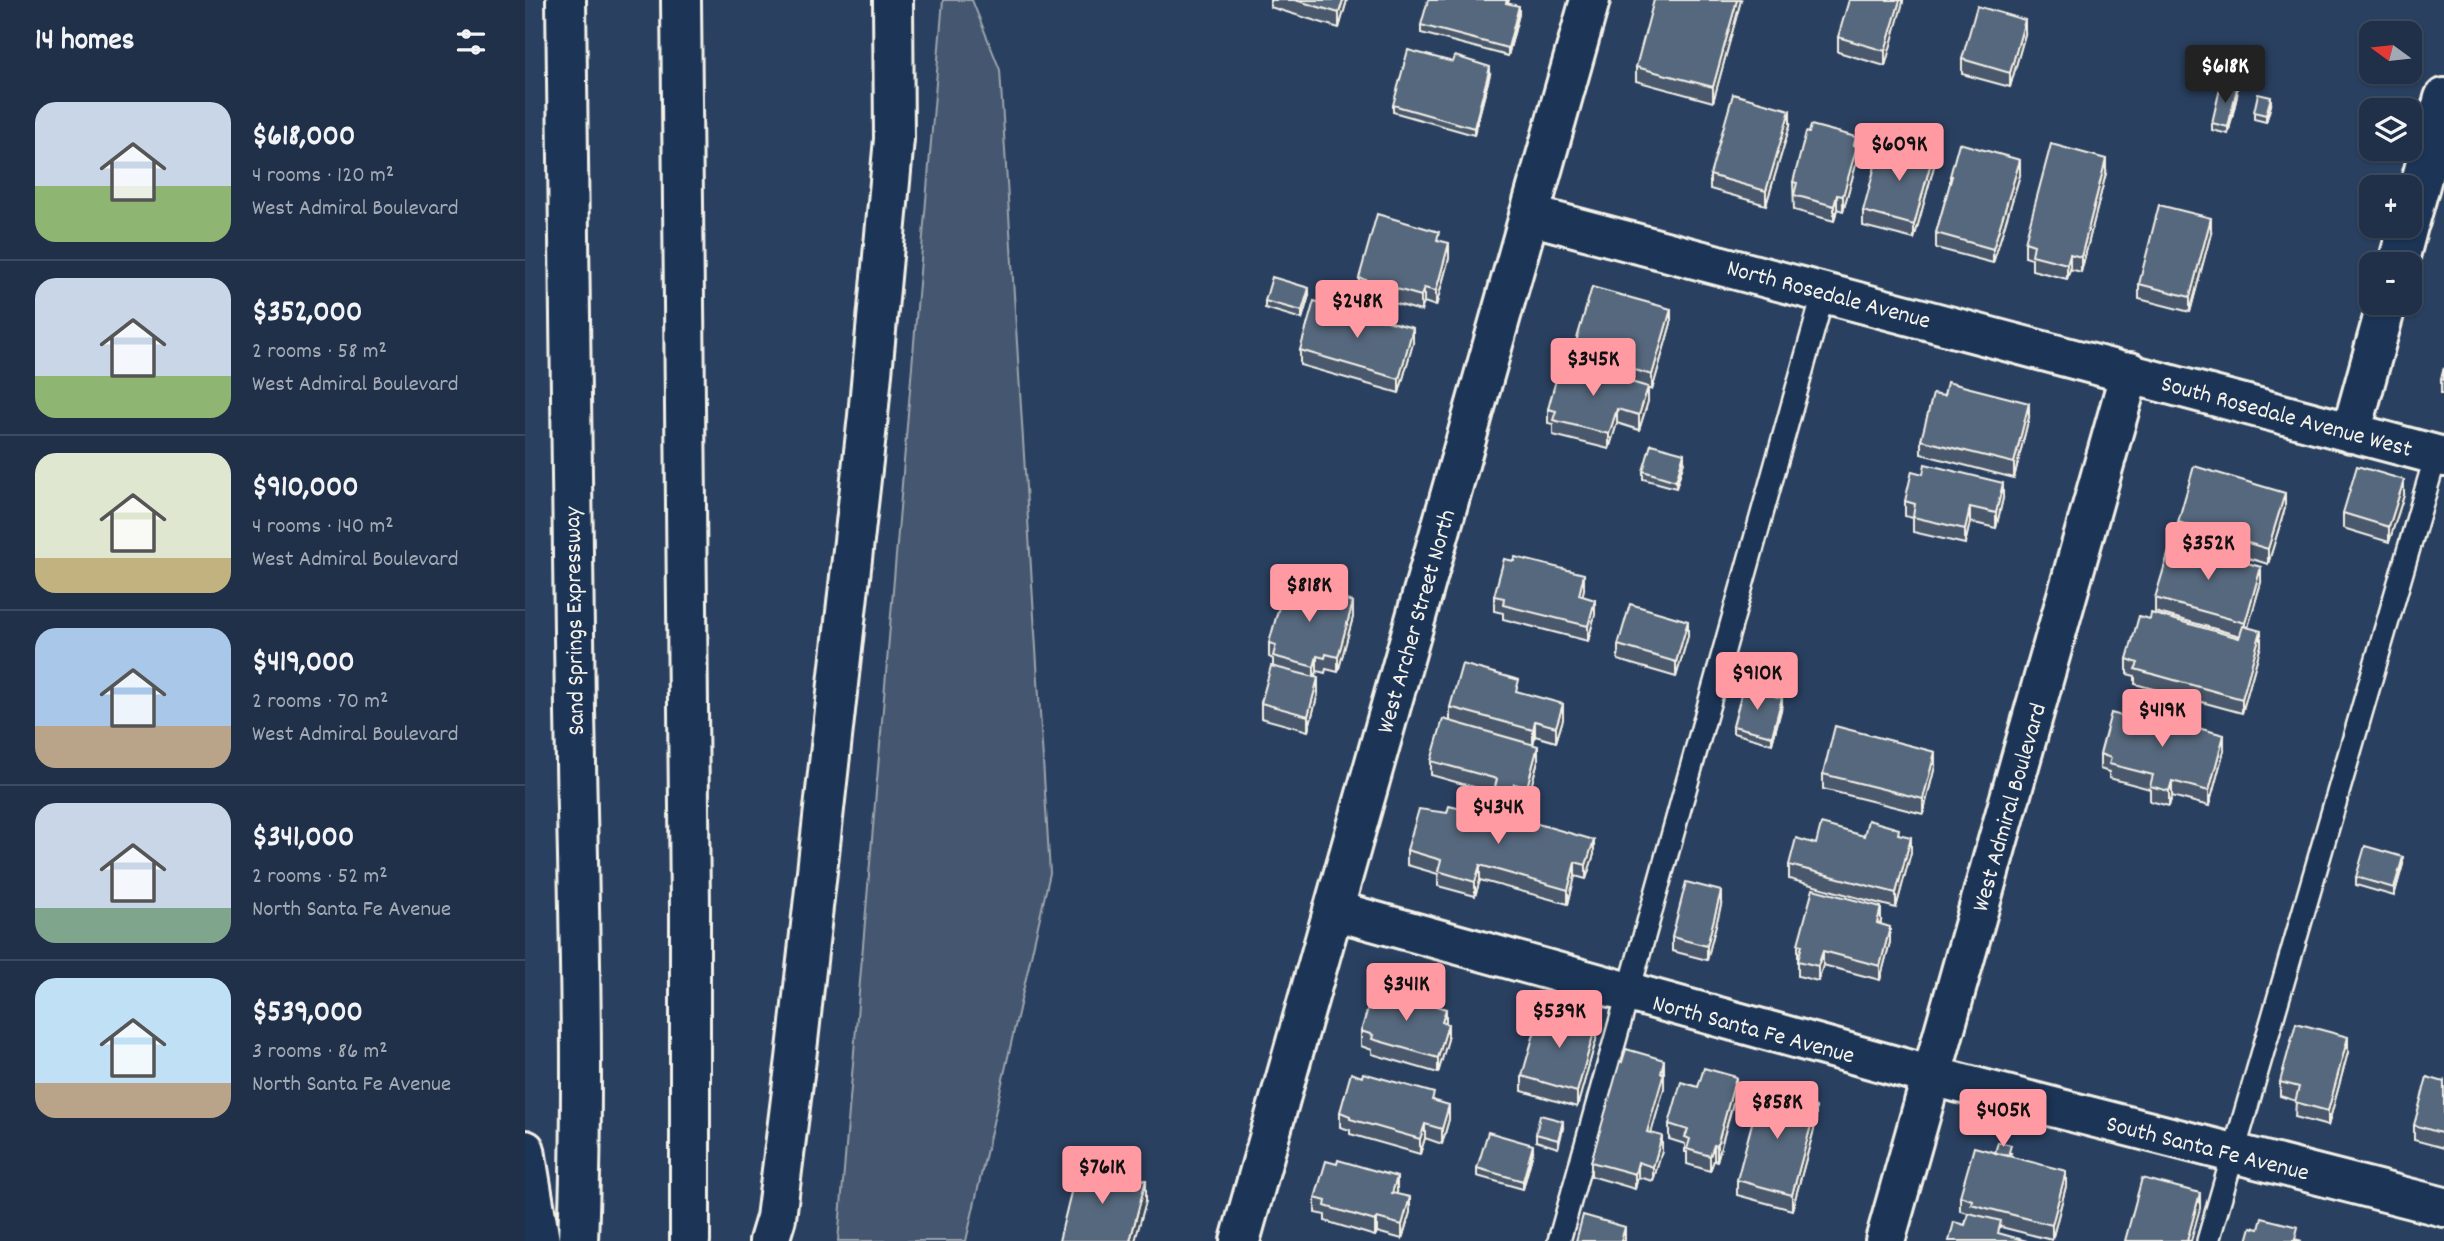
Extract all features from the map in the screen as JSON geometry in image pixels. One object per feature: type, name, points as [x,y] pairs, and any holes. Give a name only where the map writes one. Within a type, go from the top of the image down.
[{"type":"main road","name":"Sand Springs Expressway","points":[[566,0],[569,399],[579,948],[580,1169],[577,1241]]},
{"type":"main road","points":[[681,0],[690,908],[690,1241]]},
{"type":"main road","points":[[769,1241],[776,1218],[796,1059],[869,402],[894,139],[893,0]]},
{"type":"main road","name":"West Archer Street North","points":[[1240,1241],[1590,0]]},
{"type":"main road","points":[[2422,177],[2444,98]]},
{"type":"main road","name":"North Rosedale Avenue","points":[[1529,215],[2130,372]]},
{"type":"main road","points":[[2351,433],[2384,315]]},
{"type":"main road","name":"South Rosedale Avenue West","points":[[2130,372],[2440,456]]},
{"type":"main road","name":"West Admiral Boulevard","points":[[1885,1241],[2130,372]]},
{"type":"main road","name":"North Santa Fe Avenue","points":[[1333,910],[1932,1076]]},
{"type":"main road","name":"South Santa Fe Avenue","points":[[1932,1076],[2444,1207]]},
{"type":"main road","points":[[525,1150],[540,1241]]},
{"type":"lane","points":[[1559,1241],[1823,292]]},
{"type":"lane","points":[[2208,1241],[2440,456]]},
{"type":"shaded area","points":[[943,0],[972,0],[1000,70],[1050,873],[966,1241],[838,1241]]},
{"type":"building","points":[[1295,0],[1343,0],[1339,13]]},
{"type":"building","points":[[1428,0],[1507,0],[1506,3],[1519,6],[1508,48],[1421,25]]},
{"type":"building","points":[[1654,0],[1737,0],[1713,87],[1636,67]]},
{"type":"building","points":[[1849,0],[1900,0],[1885,51],[1838,37]]},
{"type":"building","points":[[1977,6],[2025,20],[2010,73],[1962,59]]},
{"type":"building","points":[[1408,50],[1453,62],[1455,56],[1490,67],[1474,128],[1393,105]]},
{"type":"building","points":[[2221,84],[2237,88],[2228,127],[2212,123]]},
{"type":"building","points":[[1733,94],[1790,110],[1766,191],[1710,175]]},
{"type":"building","points":[[2258,94],[2271,97],[2266,115],[2254,112]]},
{"type":"building","points":[[1811,125],[1856,137],[1854,145],[1857,146],[1843,196],[1837,195],[1834,206],[1794,195],[1797,183],[1793,182],[1806,132],[1809,133]]},
{"type":"building","points":[[1898,142],[1934,151],[1914,225],[1863,211],[1879,151],[1895,155]]},
{"type":"building","points":[[1959,143],[2020,160],[1993,249],[1936,233]]},
{"type":"building","points":[[2051,144],[2106,159],[2081,257],[2070,254],[2067,264],[2032,255],[2034,245],[2025,242]]},
{"type":"building","points":[[2159,205],[2211,218],[2190,297],[2139,284]]},
{"type":"building","points":[[1377,214],[1439,232],[1437,240],[1449,243],[1436,291],[1424,288],[1421,296],[1359,278]]},
{"type":"building","points":[[1272,277],[1309,288],[1302,311],[1265,301]]},
{"type":"building","points":[[1592,287],[1671,309],[1652,375],[1625,367],[1627,357],[1576,342]]},
{"type":"building","points":[[1314,301],[1413,328],[1399,379],[1300,350]]},
{"type":"building","points":[[1569,364],[1648,387],[1639,415],[1617,409],[1609,434],[1553,420],[1556,411],[1548,409],[1559,369],[1566,371]]},
{"type":"building","points":[[1947,382],[2029,403],[2014,463],[1921,440],[1933,394],[1944,396]]},
{"type":"building","points":[[1651,444],[1684,453],[1676,481],[1643,471]]},
{"type":"building","points":[[1925,464],[2003,483],[1996,513],[1970,507],[1965,529],[1913,517],[1915,504],[1905,501],[1912,471],[1923,474]]},
{"type":"building","points":[[2194,466],[2285,493],[2268,549],[2178,522]]},
{"type":"building","points":[[2357,466],[2404,480],[2389,527],[2343,513]]},
{"type":"building","points":[[2172,541],[2261,567],[2245,623],[2155,598]]},
{"type":"building","points":[[1515,557],[1584,574],[1579,595],[1595,600],[1588,626],[1503,605],[1504,598],[1494,596],[1504,559],[1514,561]]},
{"type":"building","points":[[1286,581],[1343,596],[1342,599],[1353,602],[1338,657],[1326,654],[1325,658],[1317,656],[1314,667],[1273,656],[1276,645],[1269,643]]},
{"type":"building","points":[[1630,604],[1688,621],[1676,662],[1618,645]]},
{"type":"building","points":[[2151,613],[2239,638],[2243,626],[2261,631],[2242,699],[2135,669],[2138,663],[2127,659],[2139,616],[2150,619]]},
{"type":"building","points":[[1462,664],[1519,680],[1516,691],[1563,704],[1556,727],[1535,721],[1533,730],[1450,707]]},
{"type":"building","points":[[1271,666],[1318,678],[1308,716],[1261,703]]},
{"type":"building","points":[[1743,688],[1782,698],[1772,736],[1733,726]]},
{"type":"building","points":[[2124,708],[2224,735],[2209,791],[2172,781],[2169,791],[2150,786],[2153,775],[2109,764],[2111,758],[2100,754],[2111,713],[2122,716]]},
{"type":"building","points":[[1443,719],[1538,746],[1527,787],[1514,784],[1512,792],[1495,787],[1497,779],[1431,761]]},
{"type":"building","points":[[1835,726],[1935,752],[1923,799],[1823,774]]},
{"type":"building","points":[[1449,806],[1478,813],[1475,824],[1488,828],[1492,811],[1594,840],[1586,865],[1575,862],[1568,890],[1480,865],[1475,882],[1438,871],[1441,860],[1407,850],[1419,809],[1447,813]]},
{"type":"building","points":[[1868,820],[1899,829],[1898,834],[1911,837],[1896,893],[1789,865],[1796,838],[1816,844],[1821,824],[1864,836]]},
{"type":"building","points":[[2365,846],[2403,857],[2394,888],[2356,877]]},
{"type":"building","points":[[1686,882],[1721,891],[1707,946],[1672,937]]},
{"type":"building","points":[[1813,889],[1881,907],[1877,923],[1890,927],[1880,966],[1823,951],[1818,966],[1798,961],[1802,945],[1798,944]]},
{"type":"building","points":[[1387,991],[1446,1009],[1442,1022],[1448,1024],[1438,1058],[1372,1039],[1373,1035],[1361,1031],[1373,992],[1386,995]]},
{"type":"building","points":[[1541,1009],[1596,1025],[1577,1092],[1522,1076]]},
{"type":"building","points":[[2296,1023],[2348,1037],[2328,1111],[2295,1102],[2299,1087],[2280,1082]]},
{"type":"building","points":[[1626,1049],[1664,1060],[1661,1073],[1664,1073],[1647,1132],[1662,1136],[1653,1167],[1638,1162],[1635,1174],[1591,1162],[1620,1061],[1622,1062]]},
{"type":"building","points":[[1704,1068],[1736,1077],[1717,1146],[1714,1145],[1710,1156],[1687,1149],[1690,1139],[1685,1137],[1688,1130],[1669,1124],[1681,1082],[1698,1087]]},
{"type":"building","points":[[1351,1073],[1362,1077],[1363,1073],[1434,1093],[1432,1100],[1449,1105],[1442,1129],[1425,1124],[1420,1139],[1350,1119],[1350,1116],[1340,1112]]},
{"type":"building","points":[[2427,1077],[2444,1082],[2444,1134],[2414,1125]]},
{"type":"building","points":[[1777,1086],[1806,1094],[1804,1104],[1816,1107],[1792,1195],[1737,1180],[1760,1093],[1774,1097]]},
{"type":"building","points":[[1540,1115],[1563,1121],[1558,1140],[1536,1134]]},
{"type":"building","points":[[1488,1132],[1533,1145],[1523,1181],[1477,1168]]},
{"type":"building","points":[[1998,1142],[2011,1145],[2008,1156],[1995,1153]]},
{"type":"building","points":[[1974,1147],[2066,1171],[2052,1225],[1971,1204],[1972,1200],[1960,1196]]},
{"type":"building","points":[[1338,1160],[1397,1177],[1392,1193],[1410,1197],[1402,1225],[1377,1218],[1375,1221],[1325,1206],[1326,1201],[1315,1198],[1326,1161],[1337,1164]]},
{"type":"building","points":[[1078,1164],[1146,1180],[1130,1241],[1059,1241]]},
{"type":"building","points":[[2142,1178],[2200,1193],[2187,1241],[2125,1241]]},
{"type":"building","points":[[1969,1213],[2001,1221],[1998,1233],[2027,1241],[1949,1241],[1954,1222],[1965,1225]]},
{"type":"building","points":[[1583,1215],[1625,1227],[1621,1241],[1576,1241]]},
{"type":"building","points":[[2262,1218],[2298,1227],[2295,1239],[2302,1241],[2247,1241],[2251,1227],[2259,1229]]}]
